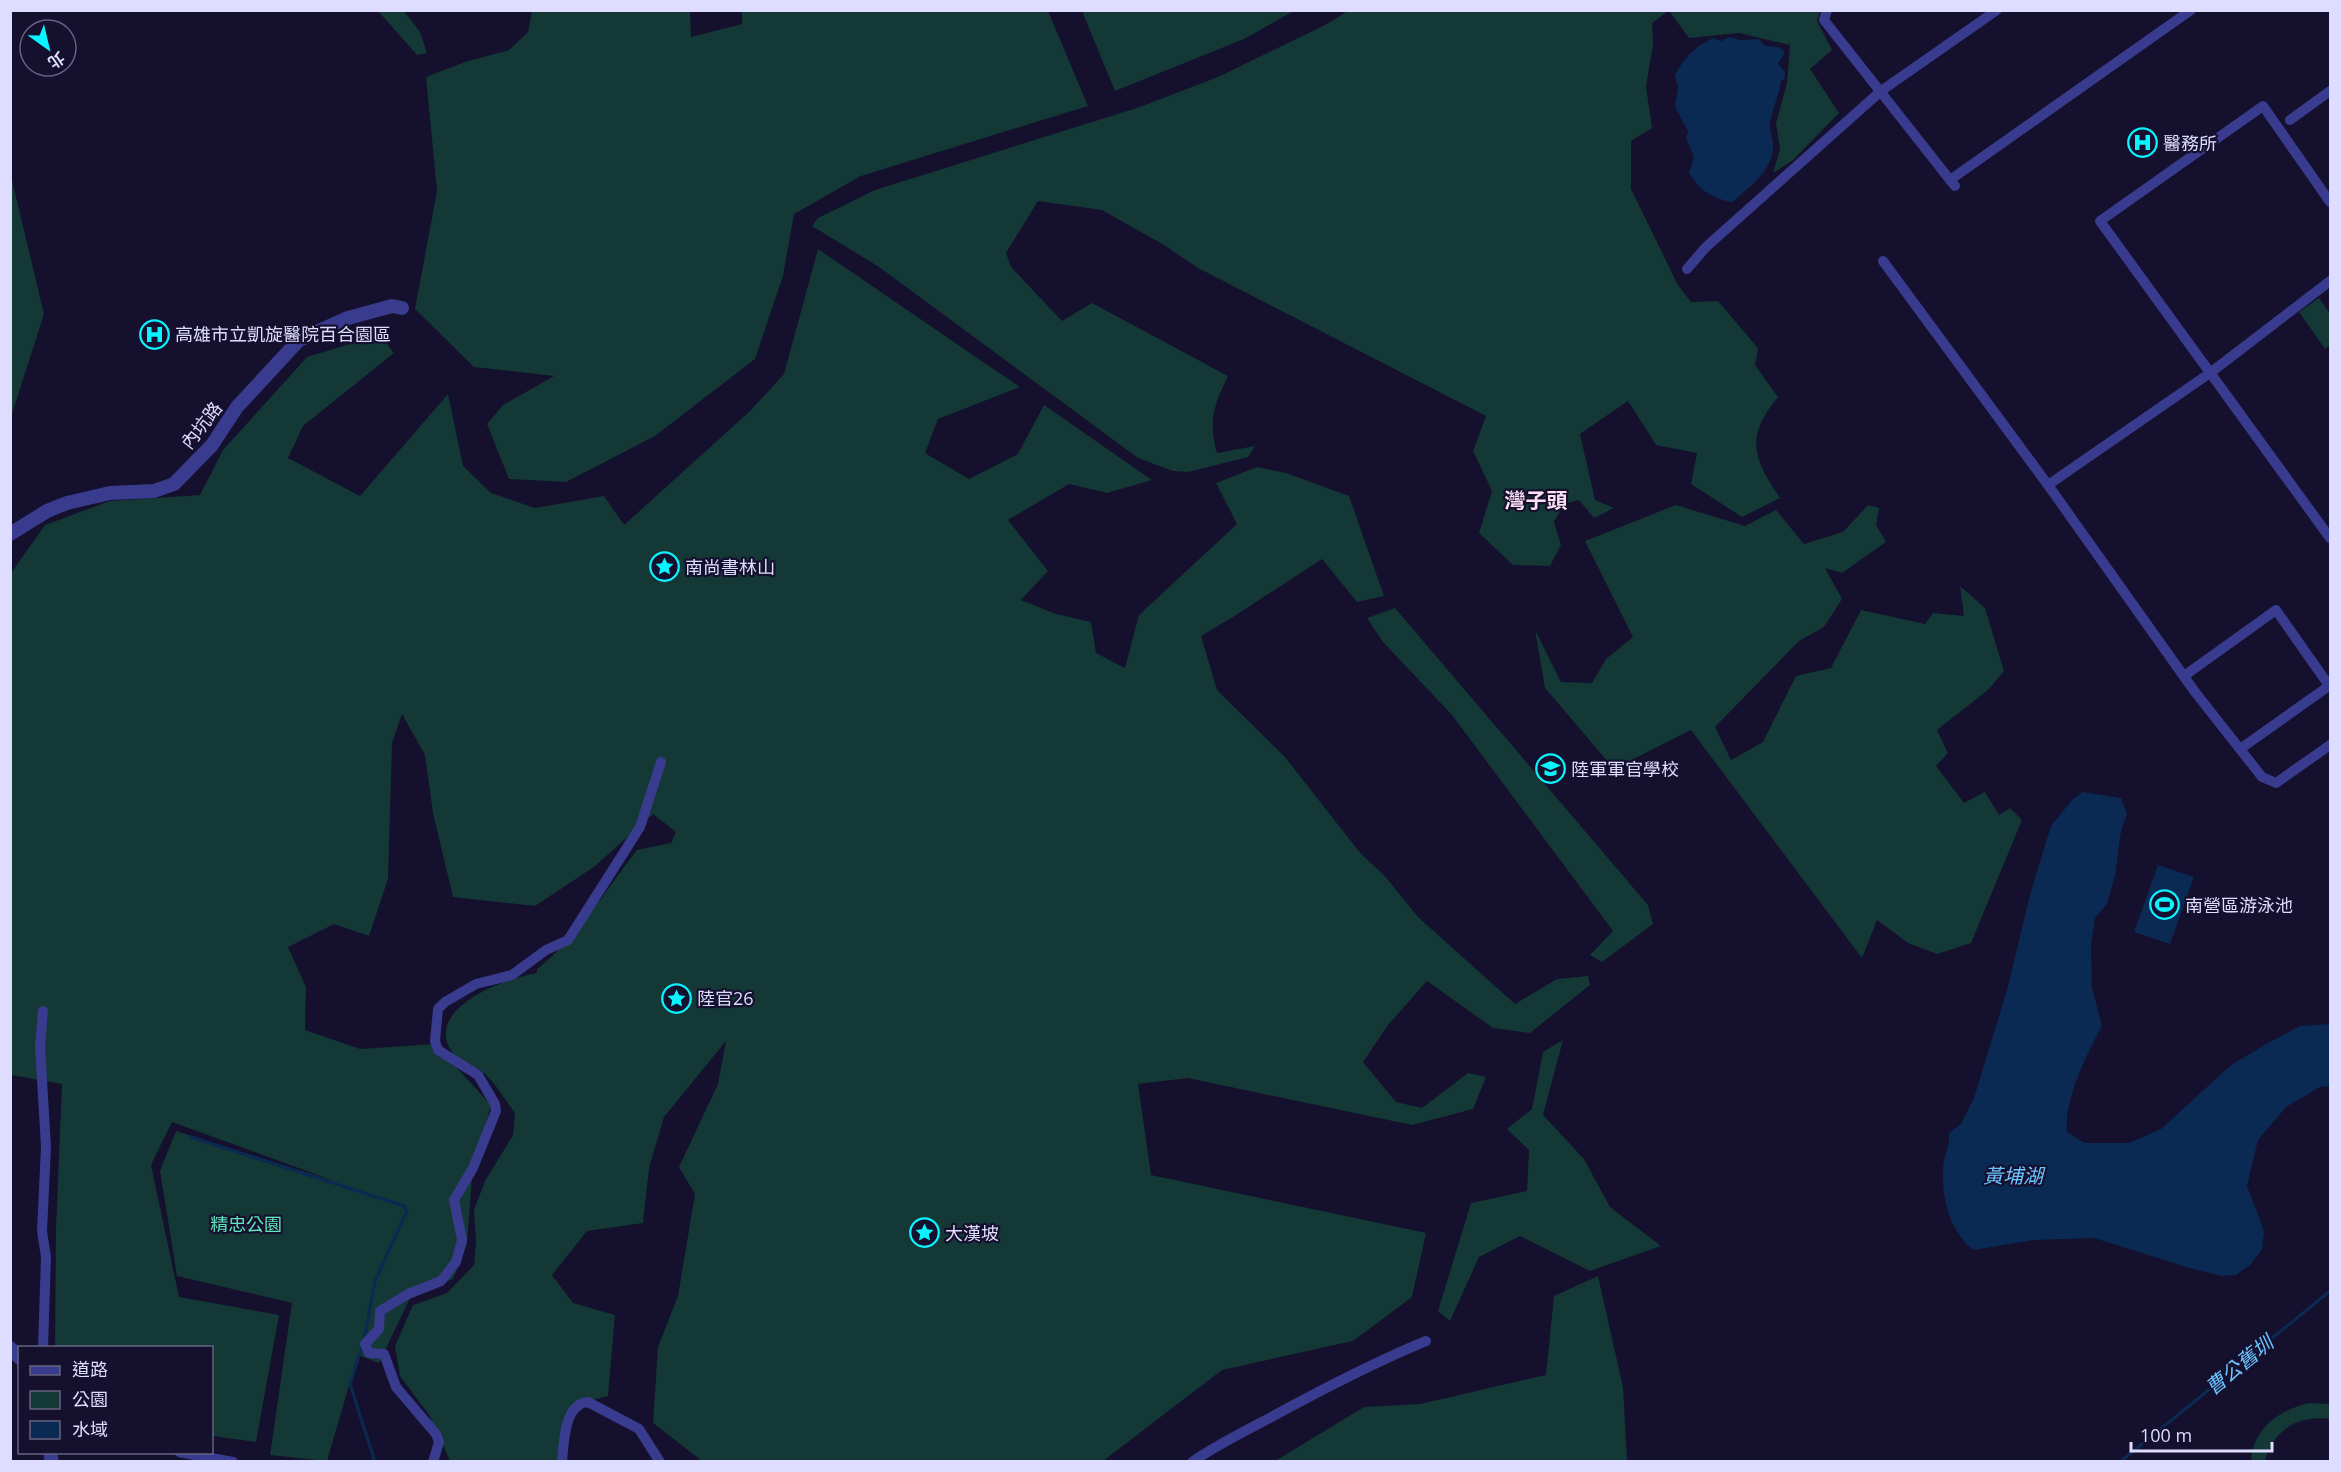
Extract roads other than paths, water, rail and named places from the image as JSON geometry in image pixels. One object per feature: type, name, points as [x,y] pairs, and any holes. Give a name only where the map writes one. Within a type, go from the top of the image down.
[{"type":"street","points":[[1827,10],[1824,20],[1952,183],[2191,10]]},
{"type":"street","points":[[1687,269],[1706,248],[1881,91],[1997,10]]},
{"type":"street","points":[[2290,120],[2331,91]]},
{"type":"street","points":[[2331,202],[2263,106],[2100,221],[2331,538]]},
{"type":"street","points":[[1883,261],[2048,485],[2184,676],[2262,777],[2276,783],[2331,745]]},
{"type":"street","points":[[2048,485],[2210,373],[2331,280]]},
{"type":"street","name":"內坑路","points":[[10,534],[47,512],[67,504],[110,493],[154,491],[174,484],[212,445],[237,407],[299,340],[348,318],[392,306],[402,308]]},
{"type":"street","points":[[2184,676],[2276,610],[2330,687],[2240,749]]},
{"type":"street","points":[[433,1461],[439,1442],[436,1434],[396,1387],[384,1354],[369,1353],[365,1344],[379,1329],[380,1311],[408,1294],[441,1281],[456,1262],[462,1240],[454,1200],[473,1168],[496,1111],[495,1104],[478,1075],[438,1050],[435,1041],[438,1009],[445,1002],[476,984],[512,975],[546,950],[568,940],[640,827],[661,762]]},
{"type":"street","points":[[43,1011],[40,1046],[46,1147],[42,1231],[46,1257],[43,1346]]},
{"type":"street","points":[[1192,1461],[1223,1440],[1377,1361],[1426,1341]]},
{"type":"street","points":[[562,1461],[568,1422],[574,1407],[579,1403],[588,1402],[639,1429],[660,1461]]},
{"type":"street","points":[[191,1454],[233,1461]]},
{"type":"water","points":[[1729,37],[1741,40],[1759,39],[1765,46],[1778,47],[1785,52],[1778,64],[1785,72],[1785,78],[1781,81],[1770,122],[1773,146],[1771,158],[1758,179],[1733,202],[1719,199],[1708,193],[1689,173],[1694,157],[1686,138],[1688,131],[1675,107],[1678,87],[1675,75],[1686,58],[1700,45],[1713,38],[1722,41]]},
{"type":"water","name":"黃埔湖","points":[[2083,792],[2121,798],[2127,814],[2121,831],[2115,876],[2107,904],[2095,918],[2091,945],[2092,988],[2102,1026],[2073,1092],[2069,1106],[2067,1132],[2085,1143],[2129,1143],[2161,1129],[2231,1065],[2268,1043],[2300,1026],[2330,1024],[2330,1086],[2320,1087],[2286,1107],[2258,1140],[2247,1186],[2264,1231],[2262,1249],[2251,1264],[2236,1275],[2222,1276],[2193,1269],[2094,1238],[2034,1240],[1974,1250],[1959,1234],[1949,1214],[1944,1193],[1943,1170],[1949,1133],[1961,1124],[1974,1098],[2007,990],[2031,891],[2051,826],[2073,799]]},
{"type":"water","name":"南營區游泳池","points":[[2158,865],[2194,877],[2170,944],[2134,932]]},
{"type":"waterway","points":[[191,1137],[404,1206],[407,1211],[375,1281],[364,1340]]},
{"type":"waterway","name":"曹公舊圳","points":[[2120,1462],[2330,1291]]},
{"type":"waterway","points":[[362,1347],[350,1384],[375,1462]]},
{"type":"place","name":"醫務所","points":[[2142,143]]},
{"type":"place","name":"高雄市立凱旋醫院百合園區","points":[[154,334]]},
{"type":"place","name":"南尚書林山","points":[[664,567]]},
{"type":"place","name":"陸軍軍官學校","points":[[1550,769]]},
{"type":"place","name":"南營區游泳池","points":[[2164,905]]},
{"type":"place","name":"陸官26","points":[[676,998]]},
{"type":"place","name":"大漢坡","points":[[924,1233]]},
{"type":"district","name":"灣子頭","points":[[1536,500]]},
{"type":"park label","name":"精忠公園","points":[[246,1224]]}]
